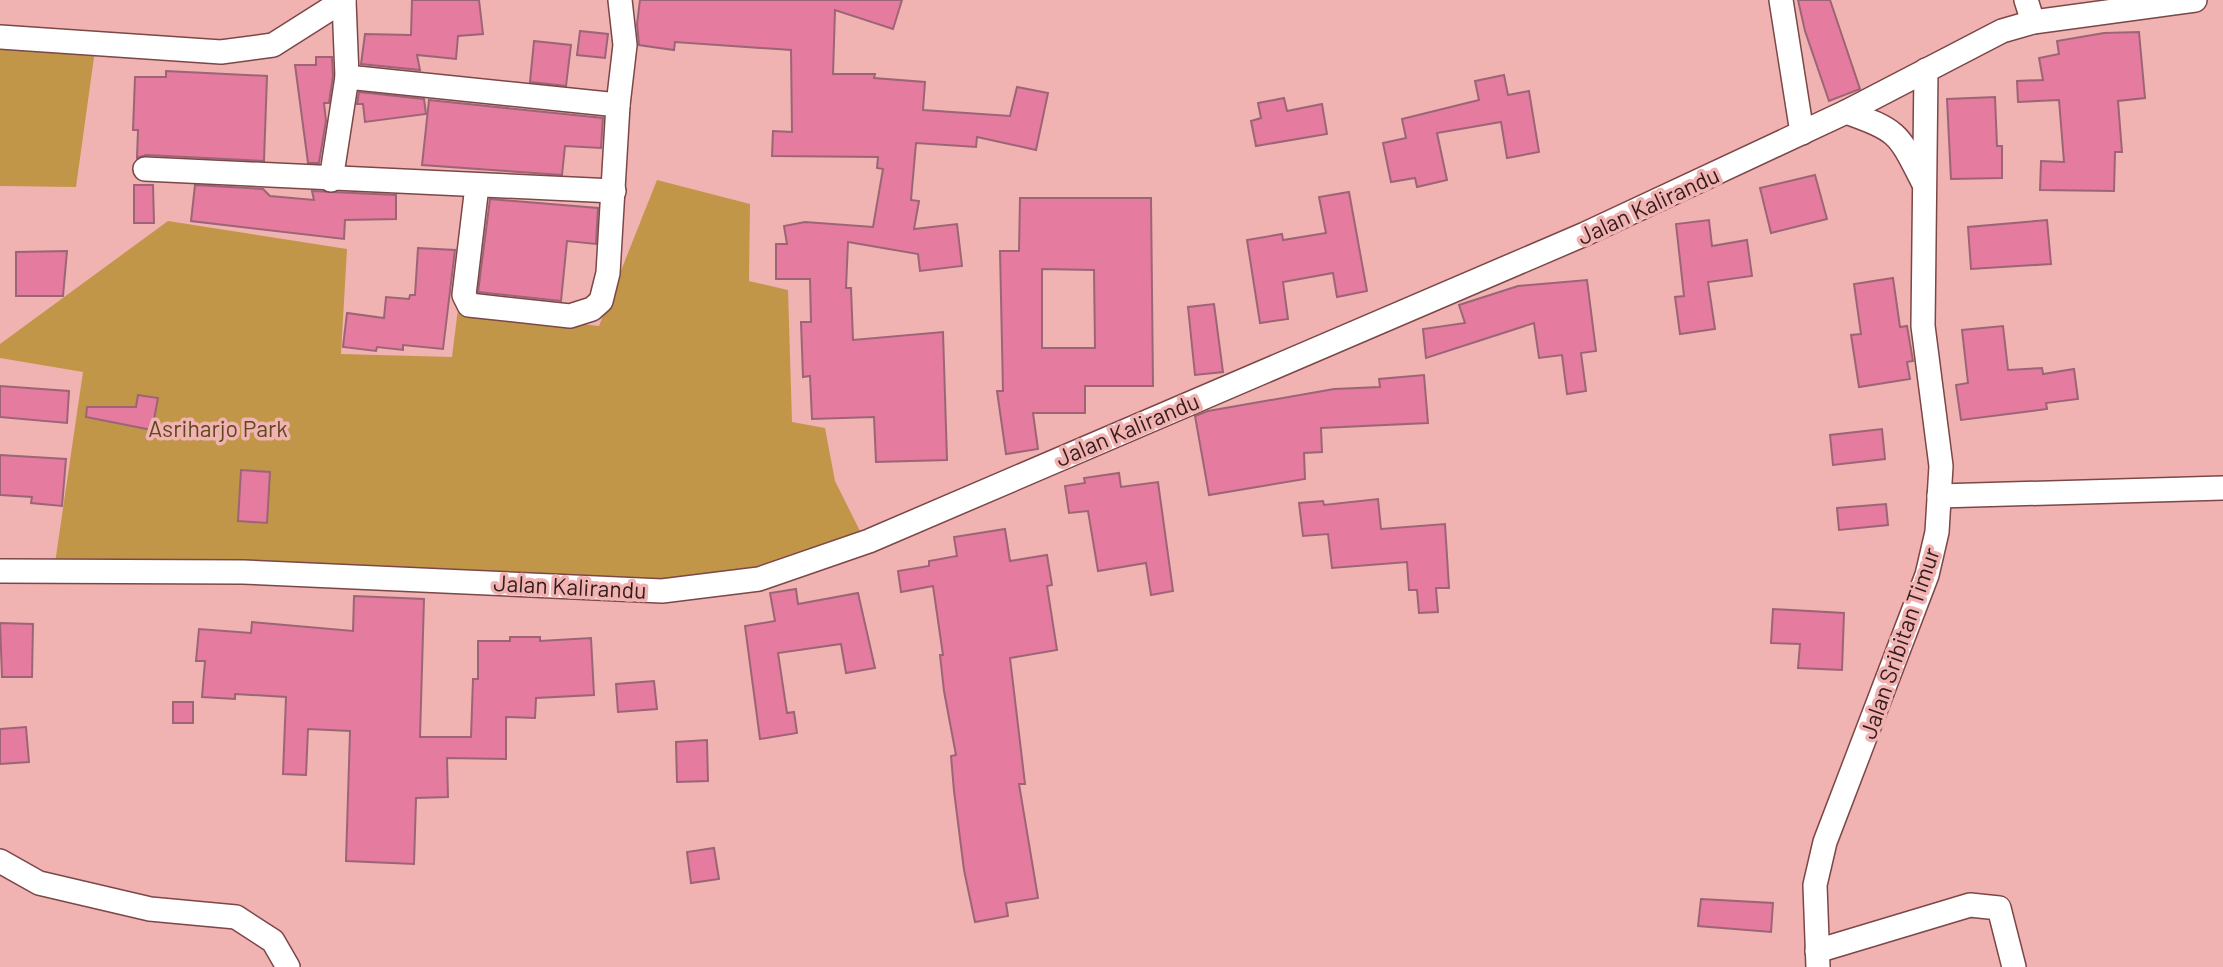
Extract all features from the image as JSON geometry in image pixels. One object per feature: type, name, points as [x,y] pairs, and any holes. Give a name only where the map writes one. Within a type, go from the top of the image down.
[{"type":"street","points":[[0,37],[221,52],[273,44],[344,0],[347,77],[331,180]]},
{"type":"street","points":[[477,186],[465,300],[474,306],[570,316],[592,309],[606,291],[618,105],[625,46],[620,0]]},
{"type":"street","points":[[1781,0],[1802,133]]},
{"type":"street","points":[[2026,0],[2033,22]]},
{"type":"street","name":"Jalan Kalirandu","points":[[0,571],[254,572],[662,591],[759,579],[869,541],[940,508],[1449,294],[1802,133],[2002,31],[2033,22],[2195,0]]},
{"type":"street","name":"Jalan Sribitan Timur","points":[[1818,959],[1815,885],[1825,842],[1927,575],[1937,532],[1941,466],[1923,326],[1926,70]]},
{"type":"street","points":[[347,77],[618,105]]},
{"type":"street","name":"Jalan Sribitan Timur","points":[[1846,112],[1891,130],[1902,142],[1924,185]]},
{"type":"street","points":[[145,169],[331,180],[614,191]]},
{"type":"street","points":[[1939,496],[2223,488]]},
{"type":"street","points":[[0,861],[39,883],[150,909],[236,917],[273,941],[288,967]]},
{"type":"street","points":[[1818,959],[1970,905],[1988,905],[1999,908],[2003,917],[2014,967]]},
{"type":"green space","points":[[0,45],[95,50],[76,187],[0,186]]},
{"type":"green space","name":"Asriharjo Park","points":[[657,180],[750,204],[749,281],[788,290],[792,422],[825,428],[835,481],[860,531],[774,568],[662,588],[55,563],[83,372],[0,358],[0,344],[168,221],[347,249],[341,354],[452,357],[458,309],[599,326]]},
{"type":"building","points":[[412,0],[479,0],[483,34],[458,36],[456,59],[417,55],[420,70],[361,64],[365,34],[411,35]]},
{"type":"building","points":[[640,0],[902,0],[893,29],[835,10],[833,74],[875,74],[874,78],[925,82],[923,110],[1010,116],[1017,87],[1048,93],[1036,150],[977,137],[976,147],[916,143],[911,200],[919,201],[914,229],[957,224],[962,266],[920,271],[918,254],[848,242],[846,288],[851,288],[853,340],[943,332],[947,460],[876,462],[874,417],[812,419],[810,376],[803,377],[801,322],[811,322],[810,279],[776,279],[776,244],[787,244],[784,226],[805,222],[873,227],[883,169],[877,168],[878,157],[772,156],[773,131],[792,132],[791,50],[675,42],[674,50],[639,45],[637,24]]},
{"type":"building","points":[[1798,0],[1830,0],[1860,89],[1829,101],[1805,31]]},
{"type":"building","points":[[580,31],[608,34],[605,58],[577,55]]},
{"type":"building","points":[[2139,32],[2145,98],[2118,101],[2122,152],[2115,152],[2114,191],[2040,190],[2041,161],[2064,162],[2059,100],[2018,102],[2017,81],[2043,80],[2039,58],[2059,54],[2057,41],[2104,33]]},
{"type":"building","points":[[534,41],[571,45],[566,86],[530,82]]},
{"type":"building","points":[[316,57],[332,57],[333,76],[329,103],[324,103],[326,121],[319,163],[308,163],[295,65],[316,65]]},
{"type":"building","points":[[166,71],[267,76],[264,161],[146,155],[137,158],[138,130],[133,130],[135,77],[166,77]]},
{"type":"building","points":[[1504,75],[1508,95],[1529,91],[1539,152],[1507,158],[1501,122],[1437,133],[1447,180],[1417,187],[1415,178],[1391,182],[1383,143],[1406,138],[1402,119],[1479,100],[1475,81]]},
{"type":"building","points":[[359,92],[424,99],[426,114],[365,122],[363,104],[357,104]]},
{"type":"building","points":[[1995,97],[1997,146],[2002,146],[2002,178],[1951,179],[1947,99]]},
{"type":"building","points":[[1284,98],[1287,111],[1322,104],[1327,134],[1256,146],[1251,121],[1261,118],[1258,103]]},
{"type":"building","points":[[429,100],[603,118],[601,148],[565,146],[562,175],[422,165]]},
{"type":"building","points":[[1815,175],[1827,219],[1771,233],[1760,188]]},
{"type":"building","points":[[134,185],[153,185],[154,223],[134,223]]},
{"type":"building","points":[[195,185],[263,189],[270,196],[314,200],[312,191],[396,195],[396,219],[345,220],[344,239],[191,221]]},
{"type":"building","points":[[1349,192],[1367,291],[1337,297],[1333,273],[1283,282],[1288,319],[1260,323],[1247,240],[1282,234],[1283,240],[1326,233],[1319,197]]},
{"type":"building","points":[[1020,198],[1151,198],[1153,386],[1085,386],[1085,413],[1033,413],[1038,449],[1006,454],[997,391],[1003,391],[1000,251],[1019,251]],"holes":[[[1042,269],[1094,270],[1095,348],[1042,348]]]},
{"type":"building","points":[[490,199],[598,208],[596,244],[567,241],[561,301],[478,292]]},
{"type":"building","points":[[1709,220],[1712,246],[1747,240],[1752,276],[1708,282],[1715,329],[1680,334],[1675,297],[1684,296],[1676,224]]},
{"type":"building","points":[[2047,220],[2051,264],[1971,269],[1968,227]]},
{"type":"building","points":[[418,248],[455,250],[443,349],[403,345],[403,350],[377,347],[376,351],[343,347],[347,313],[384,318],[386,297],[409,299],[410,295],[415,295]]},
{"type":"building","points":[[67,251],[63,296],[16,296],[16,252]]},
{"type":"building","points":[[1893,278],[1900,327],[1907,326],[1913,361],[1907,362],[1910,379],[1859,387],[1851,335],[1861,334],[1854,284]]},
{"type":"building","points":[[1587,280],[1596,351],[1581,353],[1586,391],[1567,394],[1562,355],[1539,358],[1534,323],[1426,358],[1423,329],[1465,323],[1459,305],[1518,286]]},
{"type":"building","points":[[1214,304],[1223,372],[1195,375],[1188,307]]},
{"type":"building","points":[[2003,326],[2008,370],[2042,368],[2043,374],[2074,369],[2078,399],[2046,403],[2047,409],[1961,420],[1956,385],[1968,383],[1962,330]]},
{"type":"building","points":[[1424,375],[1428,423],[1321,428],[1322,452],[1304,453],[1305,479],[1209,495],[1195,416],[1208,411],[1334,389],[1380,387],[1379,379]]},
{"type":"building","points":[[0,386],[69,391],[67,423],[0,417]]},
{"type":"building","points":[[138,395],[158,398],[152,430],[86,417],[87,407],[136,407]]},
{"type":"building","points":[[1882,429],[1885,459],[1833,465],[1830,435]]},
{"type":"building","points":[[0,455],[66,459],[62,506],[31,503],[32,497],[0,495]]},
{"type":"building","points":[[241,470],[270,472],[267,523],[238,521]]},
{"type":"building","points":[[1119,473],[1121,487],[1158,482],[1173,591],[1151,595],[1146,563],[1098,571],[1088,511],[1069,513],[1065,486],[1085,483],[1084,478]]},
{"type":"building","points":[[1378,499],[1381,529],[1445,524],[1449,588],[1436,588],[1438,612],[1419,613],[1417,590],[1409,590],[1407,562],[1332,568],[1328,534],[1303,536],[1299,503],[1323,501],[1324,505]]},
{"type":"building","points":[[1886,504],[1888,525],[1839,530],[1837,508]]},
{"type":"building","points":[[1005,529],[1010,561],[1047,555],[1052,585],[1047,586],[1057,650],[1010,658],[1025,784],[1019,784],[1038,898],[1006,903],[1008,916],[975,922],[964,870],[954,791],[951,756],[956,755],[944,691],[940,655],[943,655],[933,586],[901,592],[898,571],[929,566],[929,561],[957,556],[954,537]]},
{"type":"building","points":[[796,589],[798,604],[858,593],[875,668],[846,673],[841,644],[778,653],[787,713],[794,712],[797,733],[760,739],[745,626],[775,621],[770,593]]},
{"type":"building","points":[[354,596],[424,599],[420,737],[471,737],[473,679],[478,679],[478,641],[510,641],[510,637],[540,637],[540,641],[591,638],[594,695],[536,698],[535,718],[506,717],[506,759],[447,758],[448,797],[416,798],[414,864],[346,861],[350,731],[308,729],[306,775],[283,774],[286,697],[235,694],[235,699],[202,697],[205,661],[196,661],[199,629],[251,633],[252,622],[353,631]]},
{"type":"building","points":[[1773,609],[1844,613],[1842,670],[1798,668],[1800,644],[1771,643]]},
{"type":"building","points":[[0,623],[33,624],[32,677],[2,677]]},
{"type":"building","points":[[654,681],[657,709],[618,712],[616,684]]},
{"type":"building","points":[[173,702],[193,702],[193,723],[173,723]]},
{"type":"building","points":[[26,727],[29,762],[0,764],[0,729]]},
{"type":"building","points":[[707,740],[708,781],[677,782],[676,742]]},
{"type":"building","points":[[714,848],[719,879],[691,883],[687,852]]},
{"type":"building","points":[[1701,899],[1773,903],[1771,932],[1698,926]]}]
